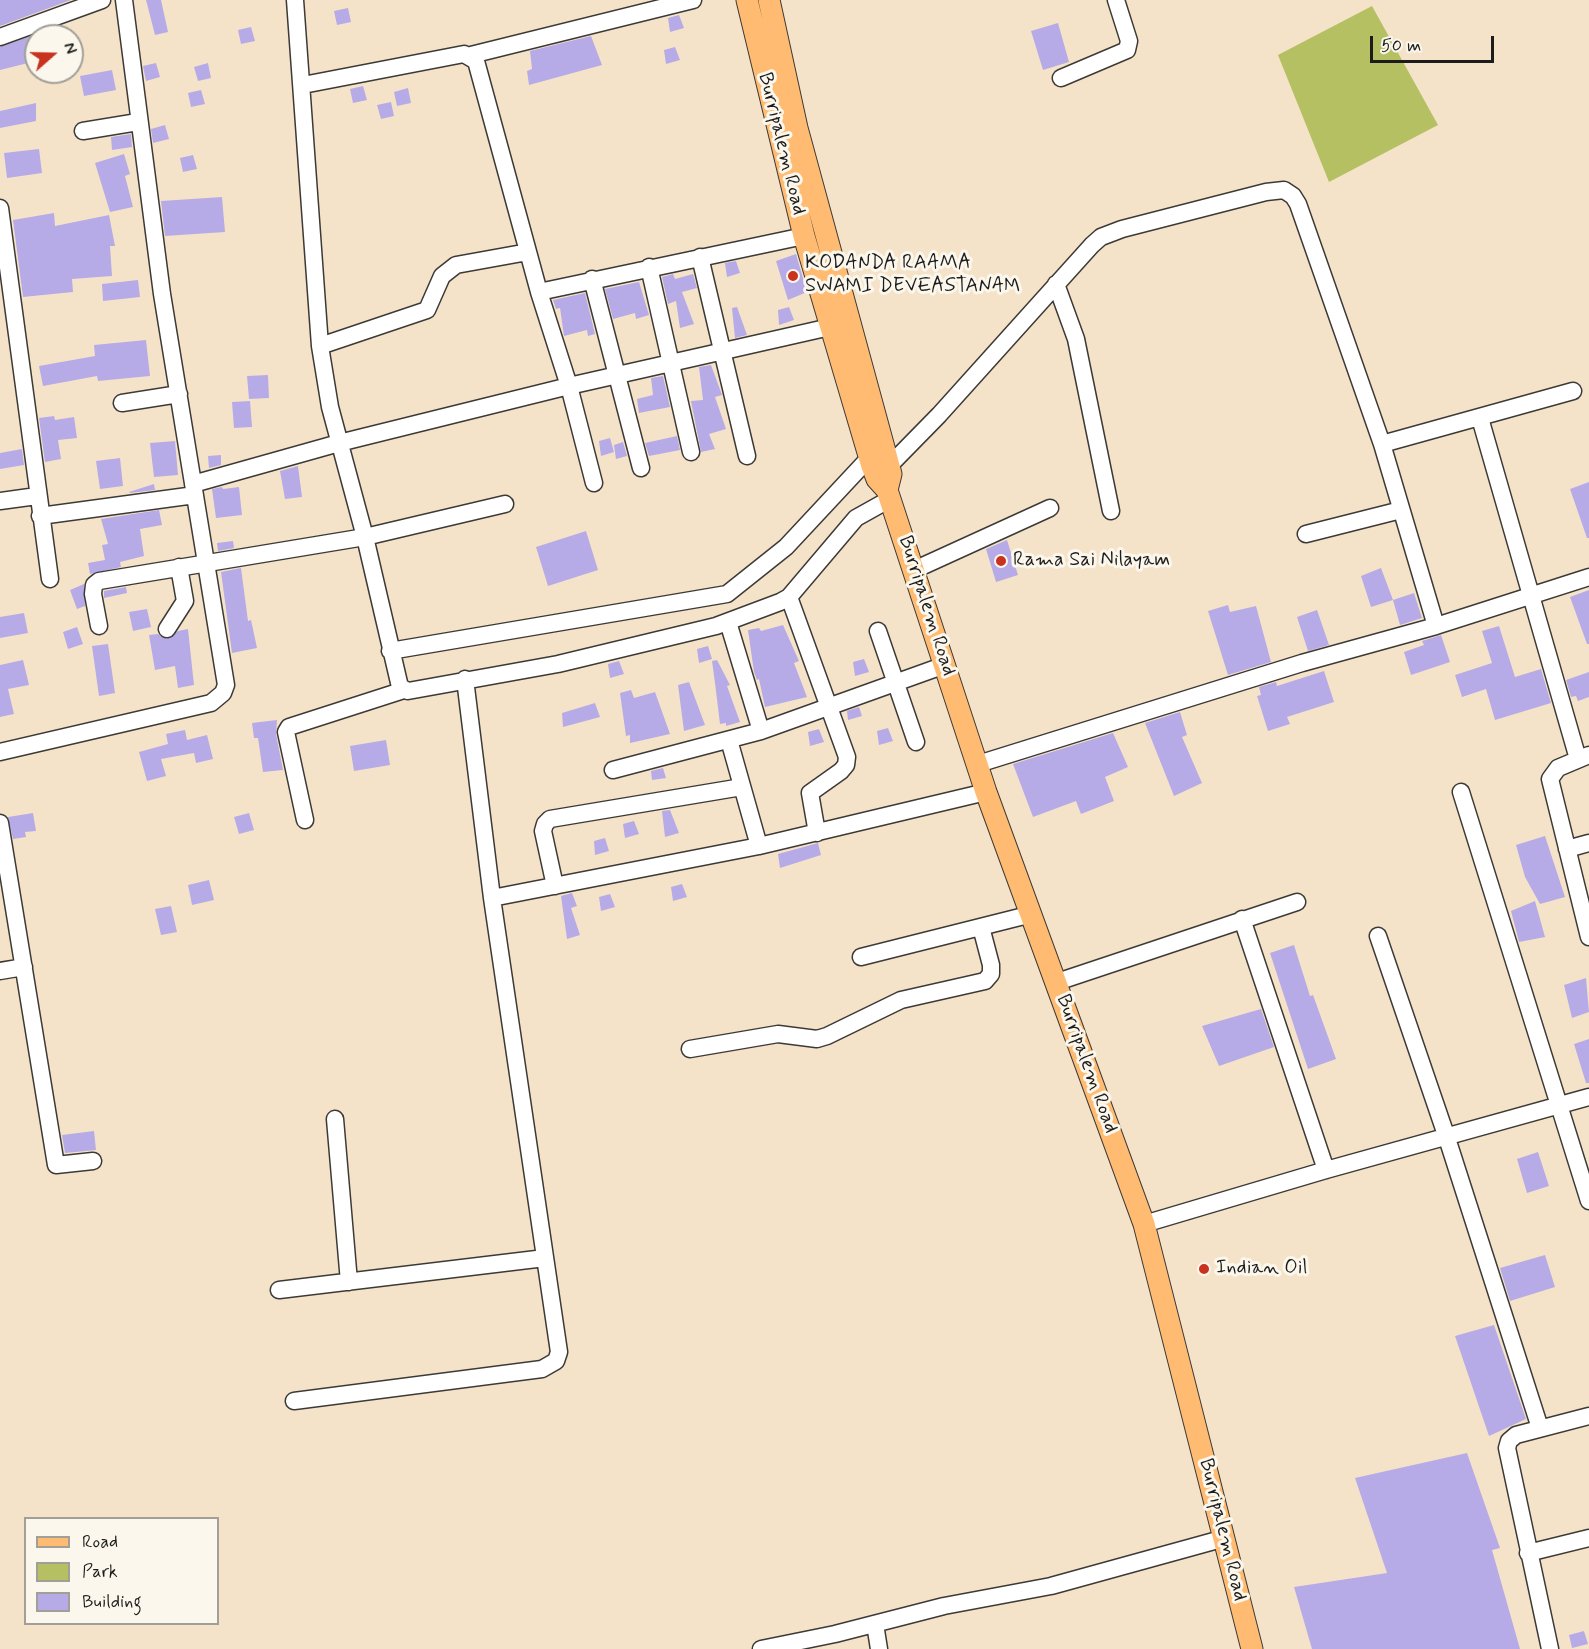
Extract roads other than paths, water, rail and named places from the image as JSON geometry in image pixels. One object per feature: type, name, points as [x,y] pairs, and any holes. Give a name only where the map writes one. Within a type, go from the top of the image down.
[{"type":"main road","name":"Burripalem Road","points":[[747,0],[804,236],[830,327],[879,461]]},
{"type":"main road","name":"Burripalem Road","points":[[769,0],[797,128],[879,461],[877,479],[889,494],[914,570],[936,668],[978,764],[1025,916],[1057,982],[1144,1224],[1252,1649]]},
{"type":"street","points":[[0,37],[102,0]]},
{"type":"street","points":[[0,752],[211,703],[218,699],[226,685],[208,562],[178,394],[138,122],[124,0]]},
{"type":"street","points":[[296,0],[320,345],[330,407],[365,537],[397,682],[404,690]]},
{"type":"street","points":[[303,86],[464,54],[471,56],[693,0]]},
{"type":"street","points":[[1061,78],[1127,50],[1129,41],[1116,0]]},
{"type":"street","points":[[471,56],[480,70],[539,292],[569,387],[594,483]]},
{"type":"street","points":[[82,131],[138,122]]},
{"type":"street","points":[[390,651],[727,594],[786,547],[879,461],[939,415],[1092,245],[1111,233],[1266,192],[1284,190],[1293,196],[1298,204],[1382,444],[1436,626]]},
{"type":"street","points":[[0,208],[50,579]]},
{"type":"street","points":[[539,292],[804,236]]},
{"type":"street","points":[[320,345],[428,310],[442,276],[456,265],[528,252]]},
{"type":"street","points":[[700,257],[747,456]]},
{"type":"street","points":[[649,267],[691,453]]},
{"type":"street","points":[[592,279],[641,468]]},
{"type":"street","points":[[1056,284],[1076,339],[1112,511]]},
{"type":"street","points":[[40,516],[194,489],[339,443],[618,374],[830,327]]},
{"type":"street","points":[[1382,444],[1573,392]]},
{"type":"street","points":[[122,404],[178,394]]},
{"type":"street","points":[[1480,418],[1530,596],[1583,757],[1558,768],[1550,779],[1589,934]]},
{"type":"street","points":[[305,820],[286,732],[289,727],[404,690],[558,664],[728,622],[789,597],[856,518],[889,494]]},
{"type":"street","points":[[0,501],[37,496]]},
{"type":"street","points":[[99,626],[93,594],[94,585],[99,581],[365,537],[505,504]]},
{"type":"street","points":[[914,570],[1050,508]]},
{"type":"street","points":[[1306,534],[1401,510]]},
{"type":"street","points":[[167,629],[185,601],[179,567]]},
{"type":"street","points":[[978,764],[1302,663],[1436,626],[1589,577]]},
{"type":"street","points":[[789,597],[846,749],[846,765],[810,793],[817,832]]},
{"type":"street","points":[[728,622],[761,731]]},
{"type":"street","points":[[878,631],[902,679],[916,742]]},
{"type":"street","points":[[613,770],[761,731],[936,668]]},
{"type":"street","points":[[294,1401],[549,1367],[556,1361],[559,1352],[492,898],[465,680]]},
{"type":"street","points":[[729,740],[759,846]]},
{"type":"street","points":[[555,886],[543,831],[550,819],[742,786]]},
{"type":"street","points":[[492,898],[759,846],[986,792]]},
{"type":"street","points":[[1461,792],[1558,1105],[1586,1183],[1589,1201]]},
{"type":"street","points":[[0,823],[56,1165],[93,1161]]},
{"type":"street","points":[[1567,849],[1589,843]]},
{"type":"street","points":[[1057,982],[1297,902]]},
{"type":"street","points":[[861,957],[1025,916]]},
{"type":"street","points":[[1242,919],[1326,1170]]},
{"type":"street","points":[[690,1049],[778,1034],[817,1038],[827,1036],[901,1000],[984,981],[991,974],[991,965],[981,927]]},
{"type":"street","points":[[1378,936],[1446,1135],[1540,1428]]},
{"type":"street","points":[[0,971],[24,967]]},
{"type":"street","points":[[1144,1224],[1446,1135],[1589,1097]]},
{"type":"street","points":[[335,1119],[349,1282]]},
{"type":"street","points":[[279,1290],[545,1258]]},
{"type":"street","points":[[1550,1649],[1507,1448],[1509,1441],[1516,1435],[1589,1416]]},
{"type":"street","points":[[761,1649],[944,1606],[1051,1586],[1225,1538]]},
{"type":"street","points":[[1528,1553],[1589,1538]]},
{"type":"street","points":[[875,1624],[879,1649]]},
{"type":"place","name":"KODANDA RAAMA SWAMI DEVEASTANAM","points":[[793,276]]},
{"type":"place","name":"Rama Sai Nilayam","points":[[1001,561]]},
{"type":"place","name":"Indian Oil","points":[[1204,1269]]}]
